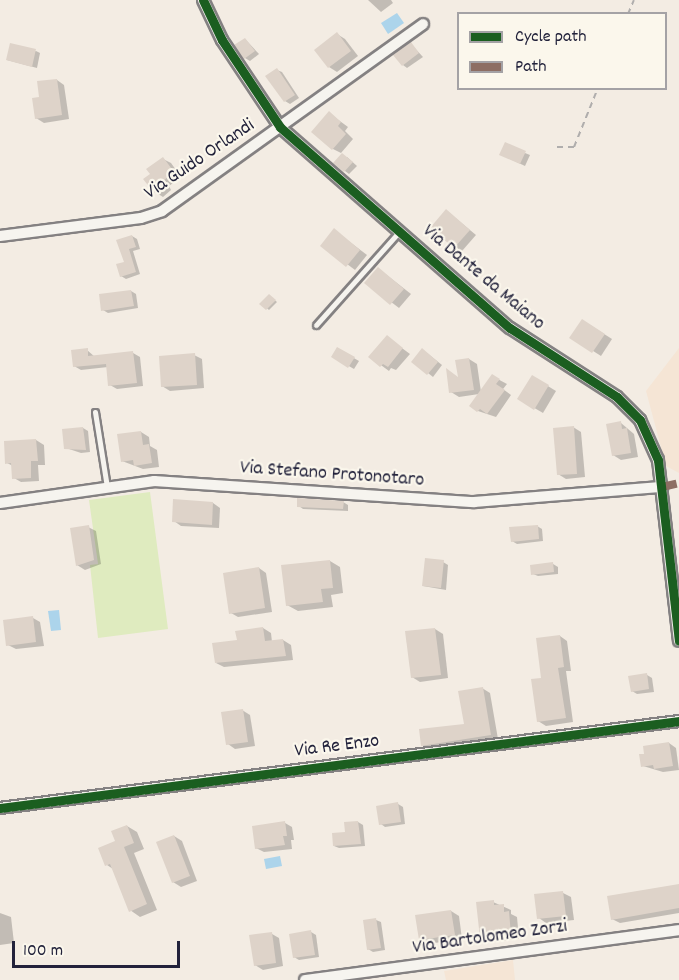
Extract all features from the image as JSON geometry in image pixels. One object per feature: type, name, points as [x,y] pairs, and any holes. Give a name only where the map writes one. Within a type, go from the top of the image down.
[{"type":"street","name":"Via Dante da Maiano","points":[[203,0],[222,40],[280,127],[510,328],[617,396],[631,409],[647,431],[655,451],[662,487],[679,640]]},
{"type":"street","name":"Via Guido Orlandi","points":[[0,236],[134,219],[156,213],[423,24]]},
{"type":"street","name":"Via Stefano Protonotaro","points":[[0,504],[107,487],[171,481],[474,502],[662,487]]},
{"type":"street","name":"Via Re Enzo","points":[[0,808],[679,721]]},
{"type":"street","name":"Via Bartolomeo Zorzi","points":[[305,980],[679,930]]},
{"type":"lane","points":[[316,325],[400,232]]},
{"type":"lane","points":[[95,412],[107,487]]},
{"type":"path","points":[[557,147],[574,147],[597,90]]},
{"type":"shaded area","points":[[679,348],[679,473],[666,466],[646,391]]},
{"type":"shaded area","points":[[513,960],[515,980],[446,980],[444,971]]},
{"type":"green space","points":[[150,492],[168,629],[98,638],[90,565],[98,564],[89,500]]},
{"type":"water","points":[[397,13],[404,23],[388,34],[381,23]]},
{"type":"water","points":[[59,610],[61,630],[51,631],[48,611]]},
{"type":"water","points":[[280,856],[282,866],[266,869],[264,859]]},
{"type":"building","points":[[337,32],[351,51],[328,68],[314,50]]},
{"type":"building","points":[[245,38],[255,51],[244,59],[234,45]]},
{"type":"building","points":[[411,42],[419,53],[402,66],[393,55]]},
{"type":"building","points":[[10,43],[36,49],[32,67],[6,60]]},
{"type":"building","points":[[277,68],[295,95],[284,102],[265,76]]},
{"type":"building","points":[[57,79],[62,115],[35,119],[32,98],[39,97],[37,81]]},
{"type":"building","points":[[329,111],[341,122],[338,126],[346,134],[332,150],[311,132]]},
{"type":"building","points":[[505,142],[526,151],[520,164],[499,155]]},
{"type":"building","points":[[342,153],[353,162],[344,172],[333,163]]},
{"type":"building","points":[[163,157],[174,172],[162,182],[165,185],[154,193],[143,179],[150,174],[146,169]]},
{"type":"building","points":[[446,209],[470,230],[454,248],[430,228]]},
{"type":"building","points":[[334,228],[360,250],[346,267],[320,246]]},
{"type":"building","points":[[132,235],[136,247],[129,249],[136,272],[120,277],[116,264],[124,262],[116,240]]},
{"type":"building","points":[[378,267],[404,289],[390,305],[364,283]]},
{"type":"building","points":[[131,290],[134,306],[101,311],[99,294]]},
{"type":"building","points":[[269,294],[276,300],[266,310],[259,304]]},
{"type":"building","points":[[582,319],[605,334],[592,353],[569,338]]},
{"type":"building","points":[[387,335],[403,348],[388,367],[383,364],[380,367],[368,357]]},
{"type":"building","points":[[337,347],[355,357],[348,368],[331,357]]},
{"type":"building","points":[[88,348],[88,356],[133,351],[137,383],[108,386],[106,364],[73,367],[71,350]]},
{"type":"building","points":[[422,348],[438,362],[427,375],[411,362]]},
{"type":"building","points":[[195,353],[197,385],[161,387],[159,356]]},
{"type":"building","points":[[469,358],[474,390],[449,393],[446,368],[458,377],[455,360]]},
{"type":"building","points":[[492,374],[500,379],[496,384],[505,390],[487,414],[480,409],[477,412],[469,406]]},
{"type":"building","points":[[532,375],[549,385],[534,410],[517,399]]},
{"type":"building","points":[[621,421],[622,429],[627,428],[631,453],[612,456],[606,424]]},
{"type":"building","points":[[574,426],[577,474],[557,475],[553,428]]},
{"type":"building","points":[[83,427],[86,450],[64,449],[62,429]]},
{"type":"building","points":[[141,431],[143,445],[149,444],[152,463],[134,466],[133,460],[121,462],[117,434]]},
{"type":"building","points":[[36,439],[38,461],[31,461],[31,478],[12,479],[11,463],[5,464],[4,441]]},
{"type":"building","points":[[297,498],[344,501],[343,509],[297,507]]},
{"type":"building","points":[[173,499],[213,502],[212,525],[172,522]]},
{"type":"building","points":[[89,525],[94,560],[76,566],[70,528]]},
{"type":"building","points":[[538,525],[539,539],[511,542],[509,527]]},
{"type":"building","points":[[425,558],[444,560],[441,588],[422,586]]},
{"type":"building","points":[[330,560],[333,588],[321,589],[323,602],[286,606],[281,565]]},
{"type":"building","points":[[553,562],[554,572],[531,575],[530,565]]},
{"type":"building","points":[[259,567],[265,608],[229,614],[223,573]]},
{"type":"building","points":[[33,616],[36,642],[6,646],[3,620]]},
{"type":"building","points":[[263,627],[265,641],[283,639],[286,656],[215,663],[212,643],[237,640],[235,631]]},
{"type":"building","points":[[435,628],[441,675],[411,678],[405,631]]},
{"type":"building","points":[[560,635],[564,667],[558,668],[566,718],[537,722],[531,679],[541,678],[536,638]]},
{"type":"building","points":[[647,673],[649,689],[631,692],[628,676]]},
{"type":"building","points":[[483,687],[491,735],[421,746],[419,729],[464,724],[458,691]]},
{"type":"building","points":[[243,709],[248,742],[226,745],[221,712]]},
{"type":"building","points":[[669,742],[673,766],[654,769],[653,765],[641,767],[639,754],[644,754],[643,746]]},
{"type":"building","points":[[398,802],[401,822],[379,825],[376,806]]},
{"type":"building","points":[[285,821],[287,836],[283,836],[285,845],[255,849],[252,826]]},
{"type":"building","points":[[358,821],[361,844],[333,846],[332,833],[345,832],[344,822]]},
{"type":"building","points":[[127,825],[134,843],[124,847],[147,904],[129,912],[110,864],[105,866],[98,848],[115,841],[111,831]]},
{"type":"building","points":[[174,835],[190,876],[172,883],[156,842]]},
{"type":"building","points":[[679,884],[679,908],[611,920],[607,896]]},
{"type":"building","points":[[563,891],[566,916],[537,919],[534,894]]},
{"type":"building","points":[[494,900],[494,905],[504,904],[504,912],[509,911],[511,935],[480,938],[476,902]]},
{"type":"building","points":[[451,910],[455,935],[419,940],[415,915]]},
{"type":"building","points":[[376,918],[381,948],[367,950],[363,920]]},
{"type":"building","points":[[311,930],[315,955],[293,958],[289,934]]},
{"type":"building","points":[[272,932],[276,963],[254,966],[249,935]]},
{"type":"marked path","points":[[662,487],[679,483]]},
{"type":"cycle path","points":[[203,0],[222,40],[280,127],[510,328],[617,397],[640,420],[658,460],[679,641]]},
{"type":"cycle path","points":[[0,808],[679,721]]}]
